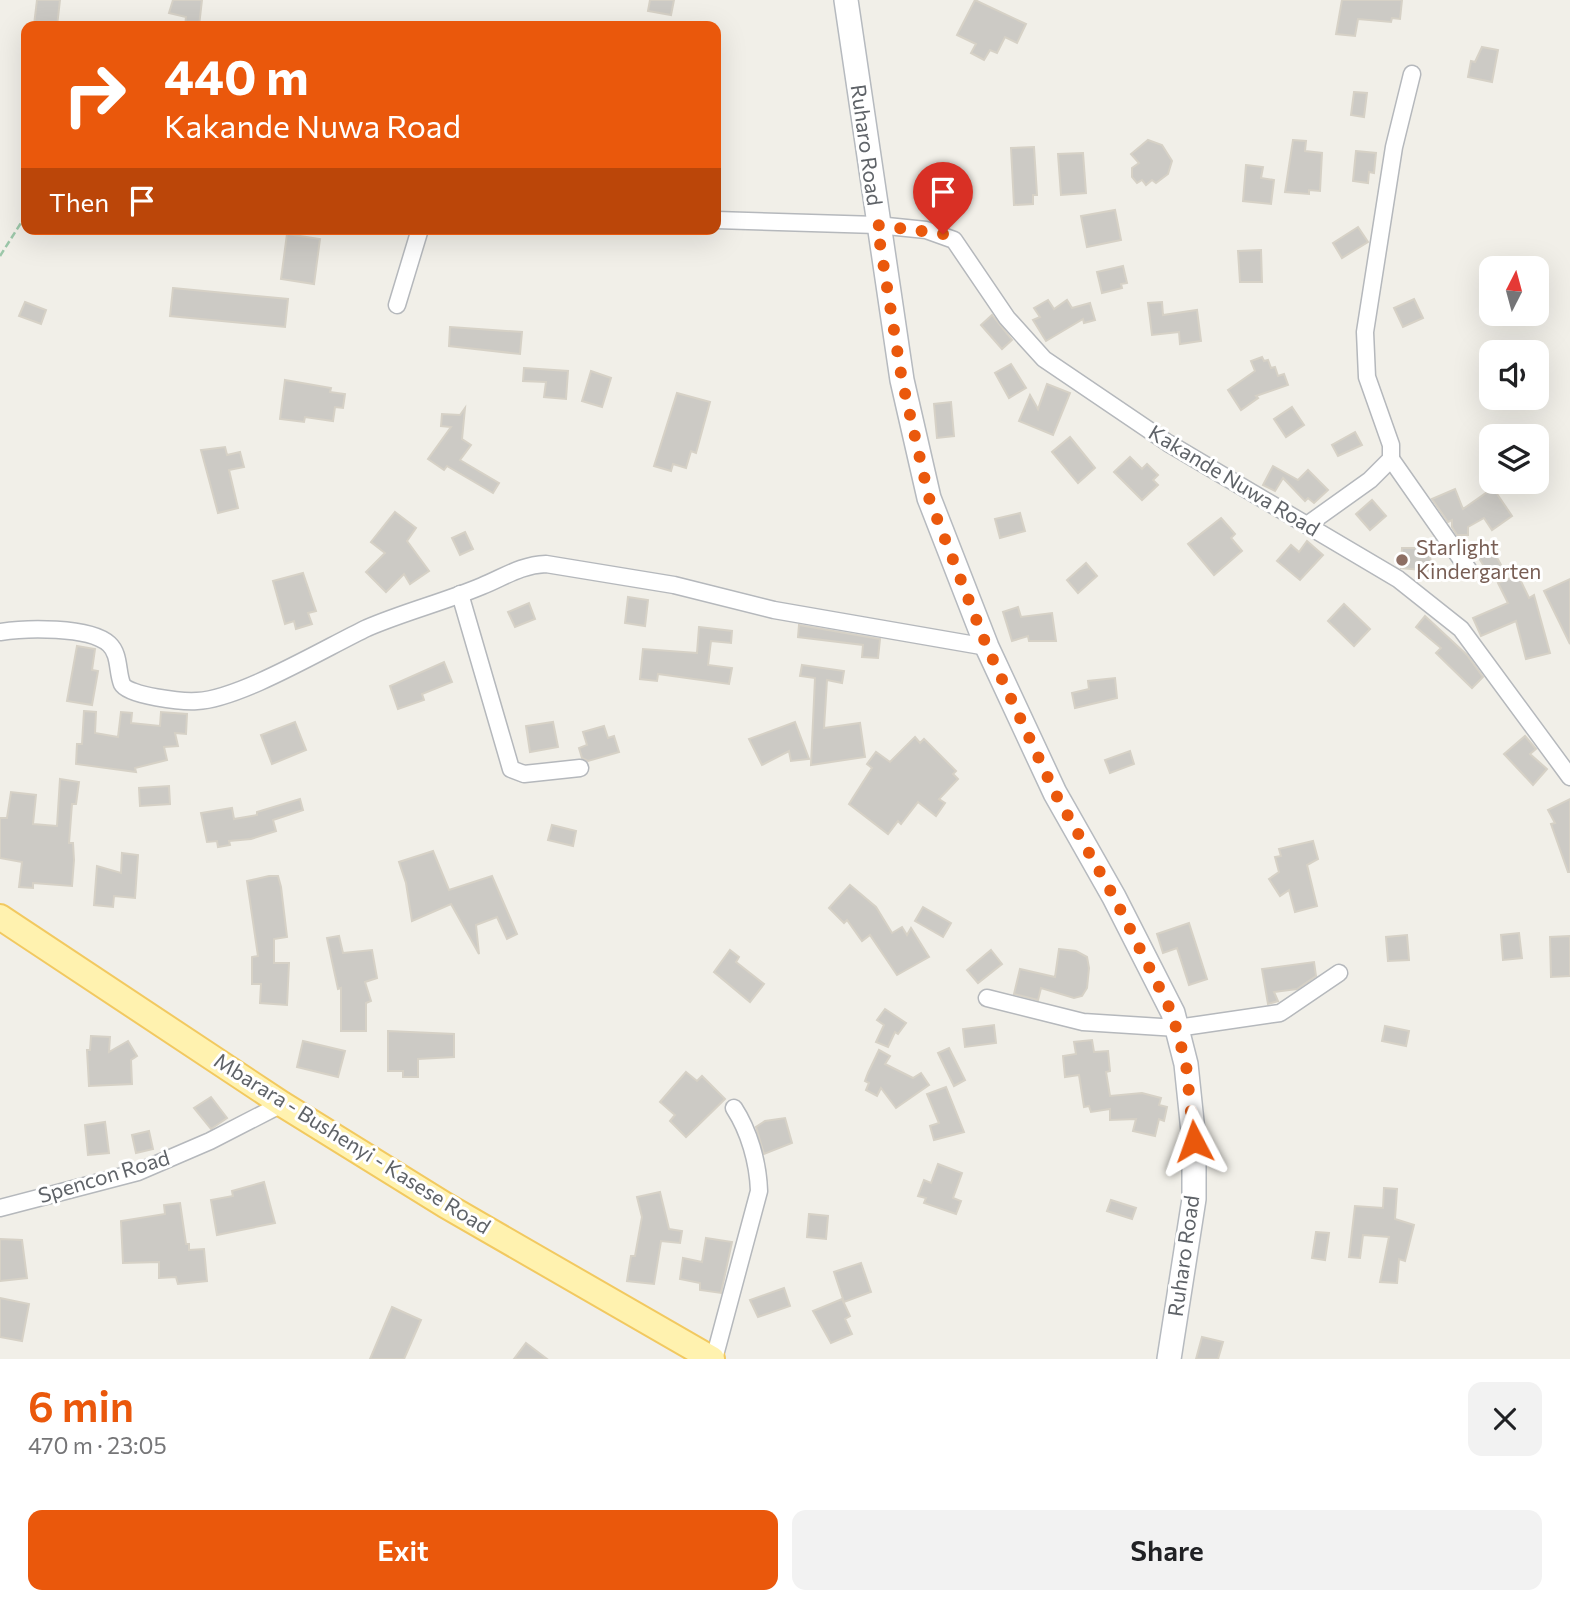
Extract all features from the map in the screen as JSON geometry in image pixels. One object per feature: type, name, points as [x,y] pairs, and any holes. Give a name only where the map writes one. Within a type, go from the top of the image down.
[{"type":"main road","name":"Mbarara - Bushenyi - Kasese Road","points":[[0,917],[282,1104],[445,1205],[713,1359]]},
{"type":"street","name":"Ruharo Road","points":[[846,0],[877,225],[919,463],[987,647],[1055,793],[1114,897],[1178,1028],[1191,1099],[1194,1199],[1169,1359]]},
{"type":"street","points":[[1412,74],[1392,161],[1365,332],[1367,377],[1389,438],[1391,459],[1468,569]]},
{"type":"street","name":"Kakande Nuwa Road","points":[[721,219],[877,225],[926,230],[954,240],[1002,311],[1044,359],[1168,443],[1398,579],[1461,629],[1570,777]]},
{"type":"street","points":[[397,306],[418,235]]},
{"type":"street","points":[[1307,524],[1370,480],[1391,459]]},
{"type":"street","points":[[0,632],[51,629],[91,636],[109,644],[117,660],[122,685],[131,693],[197,701],[224,695],[370,627],[460,594],[526,565],[546,564],[674,585],[775,610],[987,647]]},
{"type":"street","points":[[460,594],[512,769],[524,774],[580,768]]},
{"type":"street","points":[[987,998],[1083,1022],[1178,1028],[1280,1013],[1339,973]]},
{"type":"street","name":"Spencon Road","points":[[0,1208],[138,1172],[210,1141],[282,1104]]},
{"type":"street","points":[[713,1359],[759,1191],[758,1172],[752,1150],[742,1121],[734,1108]]},
{"type":"path","points":[[0,256],[21,223]]},
{"type":"building","points":[[37,0],[60,0],[58,21],[34,21]]},
{"type":"building","points":[[173,0],[202,0],[200,21],[186,21],[186,17],[169,13]]},
{"type":"building","points":[[650,0],[674,0],[671,15],[648,11]]},
{"type":"building","points":[[975,0],[1026,24],[1017,43],[1005,37],[997,53],[990,50],[984,60],[971,53],[976,44],[957,35]]},
{"type":"building","points":[[1342,0],[1402,0],[1400,19],[1392,18],[1391,22],[1358,19],[1355,36],[1336,34]]},
{"type":"building","points":[[1482,47],[1498,50],[1492,82],[1468,77],[1471,61],[1475,62]]},
{"type":"building","points":[[1354,92],[1367,93],[1364,117],[1351,115]]},
{"type":"building","points":[[1148,140],[1162,145],[1172,161],[1168,174],[1156,183],[1152,180],[1146,185],[1142,180],[1137,183],[1132,177],[1132,168],[1139,163],[1131,154]]},
{"type":"building","points":[[1293,140],[1306,141],[1305,151],[1322,153],[1320,191],[1309,190],[1309,194],[1285,192]]},
{"type":"building","points":[[1034,147],[1037,195],[1033,195],[1033,204],[1014,205],[1011,148]]},
{"type":"building","points":[[1356,151],[1376,153],[1374,173],[1369,172],[1368,183],[1353,181]]},
{"type":"building","points":[[1083,153],[1086,193],[1061,195],[1058,154]]},
{"type":"building","points":[[1246,165],[1263,167],[1261,178],[1274,180],[1271,204],[1243,201]]},
{"type":"building","points":[[1115,210],[1121,240],[1087,247],[1081,216]]},
{"type":"building","points":[[1358,227],[1368,242],[1342,258],[1333,243]]},
{"type":"building","points":[[287,235],[320,239],[314,284],[281,279]]},
{"type":"building","points":[[1261,250],[1262,282],[1240,282],[1238,251]]},
{"type":"building","points":[[1123,266],[1127,283],[1121,284],[1122,288],[1102,293],[1097,272]]},
{"type":"building","points":[[173,288],[288,299],[285,327],[170,316]]},
{"type":"building","points":[[1414,299],[1423,318],[1403,327],[1394,308]]},
{"type":"building","points":[[1048,300],[1054,309],[1067,300],[1072,308],[1090,303],[1095,320],[1084,323],[1083,319],[1046,341],[1033,320],[1040,317],[1034,308]]},
{"type":"building","points":[[25,302],[46,310],[41,324],[19,316]]},
{"type":"building","points":[[1162,302],[1163,315],[1197,310],[1201,341],[1180,344],[1179,332],[1152,335],[1148,303]]},
{"type":"building","points":[[992,315],[1012,340],[1002,349],[981,325]]},
{"type":"building","points":[[450,327],[522,332],[520,354],[449,346]]},
{"type":"building","points":[[1262,357],[1264,361],[1268,360],[1271,368],[1275,367],[1278,376],[1284,374],[1288,385],[1256,396],[1258,398],[1241,410],[1228,390],[1255,371],[1251,361]]},
{"type":"building","points":[[1011,364],[1026,388],[1009,398],[995,373]]},
{"type":"building","points":[[524,368],[568,371],[566,399],[544,397],[546,382],[523,381]]},
{"type":"building","points":[[591,371],[611,378],[602,407],[582,401]]},
{"type":"building","points":[[285,380],[331,388],[330,392],[345,394],[343,408],[335,407],[333,421],[305,417],[304,422],[280,419]]},
{"type":"building","points":[[1047,384],[1070,393],[1053,435],[1019,421],[1030,395],[1038,409]]},
{"type":"building","points":[[677,393],[710,402],[696,453],[691,451],[686,468],[673,464],[671,471],[654,466]]},
{"type":"building","points":[[951,402],[954,436],[937,438],[934,404]]},
{"type":"building","points":[[1292,407],[1304,425],[1286,437],[1274,419]]},
{"type":"building","points":[[465,408],[462,439],[471,445],[460,460],[499,483],[493,493],[447,466],[444,470],[428,459],[451,427],[441,426],[442,414],[460,415]]},
{"type":"building","points":[[1355,432],[1362,445],[1338,456],[1332,445]]},
{"type":"building","points":[[1070,437],[1095,468],[1078,483],[1052,452]]},
{"type":"building","points":[[225,447],[227,455],[240,452],[244,467],[229,470],[238,508],[218,513],[201,450]]},
{"type":"building","points":[[1130,457],[1142,469],[1147,464],[1158,475],[1153,480],[1158,485],[1142,500],[1114,472]]},
{"type":"building","points":[[1273,466],[1298,480],[1308,470],[1328,490],[1314,503],[1308,498],[1305,501],[1283,478],[1275,491],[1263,485]]},
{"type":"building","points":[[1455,489],[1463,509],[1484,494],[1497,494],[1512,516],[1492,530],[1484,518],[1468,527],[1468,535],[1457,535],[1452,527],[1452,520],[1448,522],[1432,499]]},
{"type":"building","points":[[1372,500],[1386,516],[1370,530],[1356,514]]},
{"type":"building","points":[[395,512],[416,528],[407,541],[429,571],[410,584],[404,574],[386,592],[366,572],[385,553],[371,542]]},
{"type":"building","points":[[1020,513],[1025,531],[1000,538],[995,519]]},
{"type":"building","points":[[1221,518],[1235,534],[1231,538],[1242,551],[1214,575],[1188,544]]},
{"type":"building","points":[[465,532],[473,549],[460,555],[452,538]]},
{"type":"building","points":[[1307,541],[1323,555],[1300,580],[1277,561],[1291,545],[1299,552]]},
{"type":"building","points":[[1494,541],[1498,553],[1495,554],[1506,574],[1493,581],[1474,550]]},
{"type":"building","points":[[1402,548],[1429,548],[1432,571],[1401,568]]},
{"type":"building","points":[[1086,563],[1097,576],[1078,593],[1067,580]]},
{"type":"building","points":[[303,573],[316,611],[308,613],[312,624],[296,629],[294,621],[285,624],[273,581]]},
{"type":"building","points":[[1518,575],[1529,598],[1534,595],[1550,653],[1526,659],[1516,621],[1481,636],[1473,618],[1508,603],[1498,583]]},
{"type":"building","points":[[1570,579],[1570,644],[1544,591]]},
{"type":"building","points":[[628,597],[648,600],[645,626],[625,623]]},
{"type":"building","points":[[529,603],[535,619],[515,627],[508,612]]},
{"type":"building","points":[[1344,604],[1370,629],[1354,646],[1328,621]]},
{"type":"building","points":[[1018,607],[1021,617],[1052,613],[1056,641],[1029,641],[1028,636],[1012,641],[1003,612]]},
{"type":"building","points":[[1425,616],[1467,655],[1483,677],[1472,688],[1436,653],[1441,648],[1416,627]]},
{"type":"building","points":[[799,625],[880,639],[878,658],[862,657],[863,645],[798,637]]},
{"type":"building","points":[[699,627],[732,631],[731,643],[711,641],[708,665],[732,668],[729,684],[658,674],[657,681],[640,679],[643,649],[697,653]]},
{"type":"building","points":[[77,646],[95,649],[92,670],[98,671],[92,705],[67,701]]},
{"type":"building","points":[[444,662],[452,682],[422,694],[424,700],[398,709],[390,686]]},
{"type":"building","points":[[802,665],[844,671],[842,683],[827,680],[824,728],[860,723],[865,757],[811,765],[815,678],[800,676]]},
{"type":"building","points":[[1115,678],[1117,698],[1075,708],[1072,693],[1089,689],[1088,681]]},
{"type":"building","points":[[84,711],[96,712],[95,733],[118,737],[121,712],[132,713],[131,723],[160,726],[161,712],[187,714],[186,734],[175,733],[178,746],[164,747],[167,760],[135,768],[136,772],[76,764],[77,744],[82,744]]},
{"type":"building","points":[[295,722],[306,750],[272,764],[261,735]]},
{"type":"building","points":[[553,722],[558,747],[530,752],[526,726]]},
{"type":"building","points":[[795,722],[809,759],[791,761],[789,751],[762,765],[749,739]]},
{"type":"building","points":[[604,726],[608,738],[614,736],[619,752],[588,761],[582,758],[579,748],[587,745],[583,732]]},
{"type":"building","points":[[1525,736],[1536,749],[1530,754],[1547,769],[1533,785],[1504,754]]},
{"type":"building","points":[[915,737],[920,743],[924,739],[956,771],[953,774],[958,779],[939,799],[945,803],[936,816],[918,802],[901,824],[898,821],[888,834],[849,804],[872,768],[867,764],[876,752],[890,762]]},
{"type":"building","points":[[1130,751],[1134,764],[1110,773],[1105,760]]},
{"type":"building","points":[[60,779],[79,782],[76,804],[72,804],[69,843],[73,843],[72,886],[33,883],[33,888],[19,887],[22,862],[0,858],[0,818],[7,818],[11,792],[36,795],[33,824],[57,826]]},
{"type":"building","points":[[169,786],[170,804],[140,806],[139,788]]},
{"type":"building","points":[[300,799],[303,810],[273,820],[276,831],[251,839],[229,841],[230,845],[218,847],[217,841],[207,842],[201,813],[232,808],[234,819],[257,815],[257,812]]},
{"type":"building","points":[[1570,799],[1568,872],[1551,824],[1555,823],[1548,810]]},
{"type":"building","points":[[552,825],[576,831],[573,846],[548,840]]},
{"type":"building","points":[[1313,841],[1318,859],[1307,865],[1317,906],[1295,912],[1289,890],[1280,896],[1269,879],[1279,872],[1275,857],[1281,856],[1279,849]]},
{"type":"building","points":[[433,851],[449,890],[492,876],[517,934],[507,939],[497,917],[476,925],[479,954],[451,904],[412,921],[406,883],[399,862]]},
{"type":"building","points":[[122,853],[138,855],[135,898],[114,896],[113,907],[94,905],[97,866],[121,873]]},
{"type":"building","points":[[278,876],[281,887],[287,937],[274,939],[274,963],[289,963],[287,1005],[260,1003],[261,984],[252,984],[252,957],[258,956],[247,881]]},
{"type":"building","points":[[850,885],[876,907],[892,933],[902,927],[907,935],[911,928],[929,957],[897,975],[870,935],[862,941],[847,920],[844,923],[829,908]]},
{"type":"building","points":[[923,907],[951,923],[943,937],[915,921]]},
{"type":"building","points":[[1189,923],[1207,979],[1189,985],[1177,948],[1163,953],[1157,934]]},
{"type":"building","points":[[1519,933],[1522,958],[1503,960],[1501,935]]},
{"type":"building","points":[[1407,935],[1409,960],[1388,961],[1386,937]]},
{"type":"building","points":[[339,936],[343,953],[372,950],[377,978],[365,982],[371,1001],[366,1003],[366,1031],[341,1031],[341,988],[338,989],[327,938]]},
{"type":"building","points":[[1570,936],[1570,976],[1551,977],[1550,937]]},
{"type":"building","points":[[1059,949],[1076,951],[1087,957],[1087,988],[1082,996],[1074,998],[1041,988],[1038,1000],[1014,994],[1020,969],[1055,977]]},
{"type":"building","points":[[730,950],[739,957],[736,962],[764,984],[750,1002],[714,972]]},
{"type":"building","points":[[991,950],[1002,964],[978,983],[967,970]]},
{"type":"building","points":[[1314,962],[1316,976],[1297,989],[1274,992],[1278,1001],[1268,1004],[1262,969]]},
{"type":"building","points":[[885,1009],[906,1023],[898,1034],[895,1032],[888,1047],[876,1042],[884,1025],[877,1020]]},
{"type":"building","points":[[994,1025],[996,1043],[965,1047],[963,1029]]},
{"type":"building","points":[[1385,1026],[1409,1031],[1406,1046],[1382,1041]]},
{"type":"building","points":[[388,1031],[454,1034],[454,1057],[418,1059],[418,1077],[403,1077],[403,1071],[388,1071]]},
{"type":"building","points":[[91,1036],[110,1037],[109,1052],[128,1041],[137,1056],[131,1060],[132,1084],[89,1086],[87,1050],[90,1050]]},
{"type":"building","points":[[1092,1040],[1094,1052],[1108,1051],[1110,1071],[1106,1072],[1110,1096],[1142,1093],[1161,1098],[1159,1105],[1167,1107],[1164,1121],[1159,1119],[1155,1136],[1133,1131],[1136,1119],[1110,1120],[1110,1109],[1091,1112],[1089,1106],[1084,1107],[1079,1075],[1065,1077],[1063,1056],[1076,1054],[1074,1042]]},
{"type":"building","points":[[303,1041],[345,1051],[338,1077],[297,1067]]},
{"type":"building","points":[[949,1048],[965,1080],[954,1086],[938,1053]]},
{"type":"building","points":[[879,1050],[890,1056],[885,1064],[913,1078],[921,1073],[929,1085],[896,1108],[881,1088],[877,1096],[866,1090],[869,1083],[865,1081]]},
{"type":"building","points":[[686,1072],[697,1081],[702,1076],[725,1099],[686,1137],[670,1121],[675,1115],[660,1102]]},
{"type":"building","points":[[946,1087],[964,1132],[934,1140],[930,1126],[939,1123],[927,1094]]},
{"type":"building","points":[[211,1097],[227,1118],[211,1129],[194,1108]]},
{"type":"building","points":[[785,1118],[792,1143],[764,1154],[756,1127],[765,1121]]},
{"type":"building","points":[[105,1122],[109,1153],[88,1155],[85,1125]]},
{"type":"building","points":[[149,1131],[153,1149],[136,1153],[132,1135]]},
{"type":"building","points":[[938,1164],[962,1173],[953,1198],[961,1201],[956,1214],[924,1203],[926,1198],[918,1196],[924,1180],[931,1183]]},
{"type":"building","points":[[264,1182],[275,1223],[217,1235],[211,1200],[233,1196],[232,1191]]},
{"type":"building","points":[[1384,1188],[1397,1189],[1395,1219],[1414,1225],[1405,1261],[1399,1259],[1397,1283],[1380,1282],[1389,1237],[1363,1235],[1360,1258],[1349,1257],[1355,1206],[1383,1208]]},
{"type":"building","points":[[660,1192],[669,1229],[682,1231],[680,1243],[661,1241],[654,1284],[627,1281],[642,1217],[637,1197]]},
{"type":"building","points":[[1111,1200],[1136,1208],[1132,1219],[1107,1211]]},
{"type":"building","points":[[180,1203],[186,1244],[189,1244],[189,1250],[204,1249],[207,1281],[178,1284],[176,1277],[159,1278],[159,1262],[123,1263],[121,1221],[165,1214],[164,1205]]},
{"type":"building","points":[[809,1214],[828,1216],[826,1239],[807,1237]]},
{"type":"building","points":[[1316,1232],[1329,1233],[1325,1260],[1312,1258]]},
{"type":"building","points":[[706,1238],[732,1242],[721,1293],[700,1290],[700,1283],[680,1279],[683,1258],[702,1262]]},
{"type":"building","points":[[0,1239],[22,1240],[27,1278],[0,1281]]},
{"type":"building","points":[[861,1263],[871,1292],[844,1302],[834,1272]]},
{"type":"building","points":[[784,1288],[790,1306],[758,1317],[750,1300]]},
{"type":"building","points":[[0,1298],[29,1304],[22,1341],[0,1337]]},
{"type":"building","points":[[842,1299],[850,1316],[845,1319],[852,1334],[831,1343],[813,1311]]},
{"type":"building","points":[[392,1307],[421,1320],[404,1359],[370,1359]]},
{"type":"building","points":[[1202,1337],[1223,1342],[1218,1359],[1196,1359]]},
{"type":"building","points":[[526,1343],[547,1359],[514,1359]]},
{"type":"place","name":"Starlight Kindergarten","points":[[1402,560]]},
{"type":"route","points":[[943,234],[877,225],[902,380],[919,463],[929,498],[987,647],[1055,793],[1114,897],[1172,1013],[1186,1064],[1194,1141]]}]
